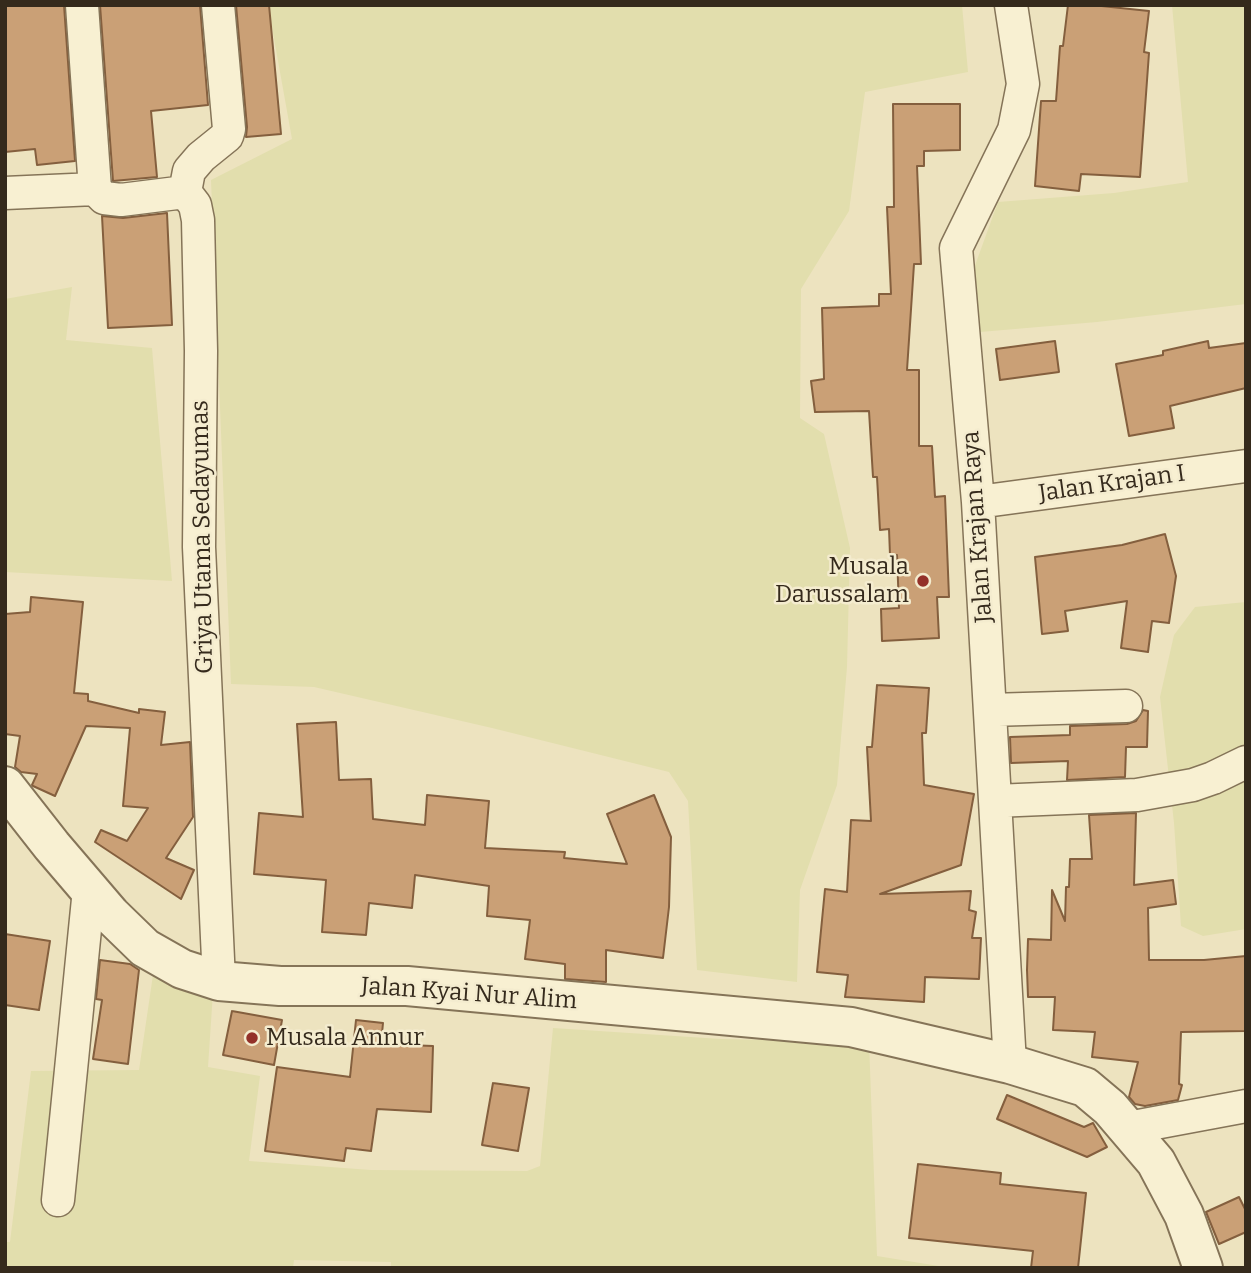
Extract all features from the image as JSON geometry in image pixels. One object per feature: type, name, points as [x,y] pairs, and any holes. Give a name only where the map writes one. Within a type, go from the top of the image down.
[{"type":"street","points":[[82,5],[95,189],[104,198],[121,200],[185,192],[190,171],[201,157],[227,136],[229,130],[218,5]]},
{"type":"street","name":"Jalan Krajan Raya","points":[[1010,1064],[978,502],[956,248],[1014,130],[1023,84],[1011,5]]},
{"type":"street","points":[[5,193],[95,189]]},
{"type":"street","name":"Griya Utama Sedayumas","points":[[185,192],[195,205],[198,220],[201,351],[199,547],[219,981]]},
{"type":"street","name":"Jalan Krajan I","points":[[978,502],[1246,466]]},
{"type":"street","points":[[990,710],[1126,706]]},
{"type":"street","points":[[995,801],[1137,795],[1193,785],[1246,762]]},
{"type":"street","name":"Jalan Kyai Nur Alim","points":[[5,786],[111,915],[145,948],[182,969],[219,981],[280,986],[407,986],[851,1027],[1010,1064],[1084,1087],[1096,1095],[1128,1128],[1156,1163],[1184,1215],[1203,1268]]},
{"type":"street","points":[[58,1200],[89,889]]},
{"type":"street","points":[[1128,1128],[1246,1106]]},
{"type":"shaded area","points":[[268,5],[962,5],[968,72],[865,92],[849,211],[801,289],[800,418],[824,434],[850,548],[847,667],[837,785],[800,890],[797,982],[697,970],[688,801],[669,772],[314,687],[231,684],[211,180],[292,139]]},
{"type":"shaded area","points":[[1172,5],[1246,5],[1246,304],[1097,322],[980,332],[973,271],[998,202],[1114,193],[1188,182]]},
{"type":"shaded area","points":[[72,287],[66,340],[152,348],[172,581],[5,572],[5,299]]},
{"type":"shaded area","points":[[1246,602],[1246,929],[1203,936],[1181,926],[1174,823],[1160,697],[1174,635],[1195,607]]},
{"type":"shaded area","points":[[153,975],[213,992],[208,1067],[260,1076],[249,1161],[371,1170],[527,1171],[540,1166],[553,1028],[721,1039],[869,1042],[877,1256],[951,1268],[391,1268],[391,1262],[294,1260],[293,1268],[5,1268],[5,1242],[10,1242],[31,1071],[139,1070]]},
{"type":"building","points":[[5,5],[64,5],[75,161],[37,165],[35,149],[5,152]]},
{"type":"building","points":[[100,5],[200,5],[208,105],[151,111],[157,177],[113,181]]},
{"type":"building","points":[[236,5],[269,5],[281,134],[246,137]]},
{"type":"building","points":[[1068,5],[1149,11],[1144,52],[1149,53],[1140,177],[1081,174],[1079,191],[1035,186],[1041,101],[1056,101],[1060,46],[1063,46]]},
{"type":"building","points":[[893,104],[960,104],[960,150],[924,151],[924,166],[917,166],[921,264],[914,264],[907,370],[919,370],[919,446],[932,446],[935,497],[945,496],[949,597],[937,597],[939,638],[882,641],[881,609],[899,608],[897,555],[890,555],[889,529],[880,530],[869,411],[815,412],[811,381],[824,379],[822,308],[879,306],[879,294],[891,294],[887,207],[894,207]]},
{"type":"building","points":[[167,213],[172,325],[108,328],[102,216],[123,218]]},
{"type":"building","points":[[1055,341],[1059,372],[1000,380],[996,349]]},
{"type":"building","points":[[1208,341],[1209,348],[1246,343],[1246,388],[1170,406],[1174,428],[1129,436],[1116,364],[1163,355],[1163,351]]},
{"type":"building","points":[[1165,534],[1176,576],[1169,623],[1152,621],[1148,652],[1121,648],[1127,601],[1065,611],[1068,631],[1042,634],[1035,557],[1122,545]]},
{"type":"building","points":[[31,597],[83,602],[74,693],[88,694],[88,701],[139,713],[139,709],[165,712],[161,745],[190,742],[193,817],[166,858],[194,870],[181,899],[95,842],[101,830],[127,841],[148,808],[123,806],[130,728],[86,726],[55,796],[32,785],[37,774],[21,772],[15,767],[20,736],[5,734],[5,614],[30,612]]},
{"type":"building","points":[[877,685],[929,688],[926,733],[922,733],[924,785],[974,794],[961,865],[880,894],[971,891],[969,910],[976,912],[972,938],[981,938],[979,979],[925,977],[924,1002],[845,997],[848,975],[817,972],[825,889],[847,892],[851,820],[871,821],[867,747],[872,747]]},
{"type":"building","points":[[1143,710],[1148,711],[1147,747],[1126,747],[1125,777],[1067,780],[1068,761],[1011,763],[1010,737],[1070,735],[1070,726],[1127,724],[1136,721]]},
{"type":"building","points":[[336,722],[339,780],[371,779],[373,819],[425,825],[427,795],[489,801],[485,848],[565,852],[564,858],[627,864],[607,814],[654,795],[671,837],[669,907],[663,958],[606,950],[606,982],[565,979],[565,964],[525,959],[530,920],[487,916],[489,886],[415,875],[412,908],[369,903],[366,935],[322,932],[326,880],[254,874],[259,813],[303,817],[297,724]]},
{"type":"building","points":[[1136,813],[1134,885],[1173,880],[1176,904],[1148,908],[1149,960],[1204,960],[1246,956],[1246,1031],[1181,1032],[1179,1084],[1182,1085],[1178,1100],[1145,1106],[1135,1104],[1129,1097],[1138,1062],[1092,1057],[1095,1032],[1053,1030],[1055,997],[1028,997],[1027,970],[1028,939],[1051,940],[1052,890],[1065,921],[1070,859],[1092,859],[1089,815]]},
{"type":"building","points":[[5,934],[50,941],[39,1010],[5,1005]]},
{"type":"building","points":[[100,960],[130,964],[139,970],[128,1064],[93,1059],[102,1000],[96,999]]},
{"type":"building","name":"Musala Annur","points":[[232,1011],[282,1020],[274,1065],[223,1055]]},
{"type":"building","points":[[356,1020],[383,1023],[381,1044],[433,1046],[431,1112],[377,1109],[371,1151],[346,1148],[344,1161],[265,1151],[277,1067],[350,1077]]},
{"type":"building","points":[[493,1083],[529,1088],[518,1151],[482,1145]]},
{"type":"building","points":[[1007,1095],[1084,1127],[1093,1123],[1107,1147],[1087,1157],[997,1119]]},
{"type":"building","points":[[918,1164],[1001,1173],[1000,1184],[1086,1193],[1078,1268],[1031,1268],[1033,1251],[909,1238]]},
{"type":"building","points":[[1239,1197],[1246,1211],[1246,1232],[1219,1244],[1206,1212]]},
{"type":"place","name":"Musala Darussalam","points":[[923,581]]},
{"type":"place","name":"Musala Annur","points":[[252,1038]]}]
